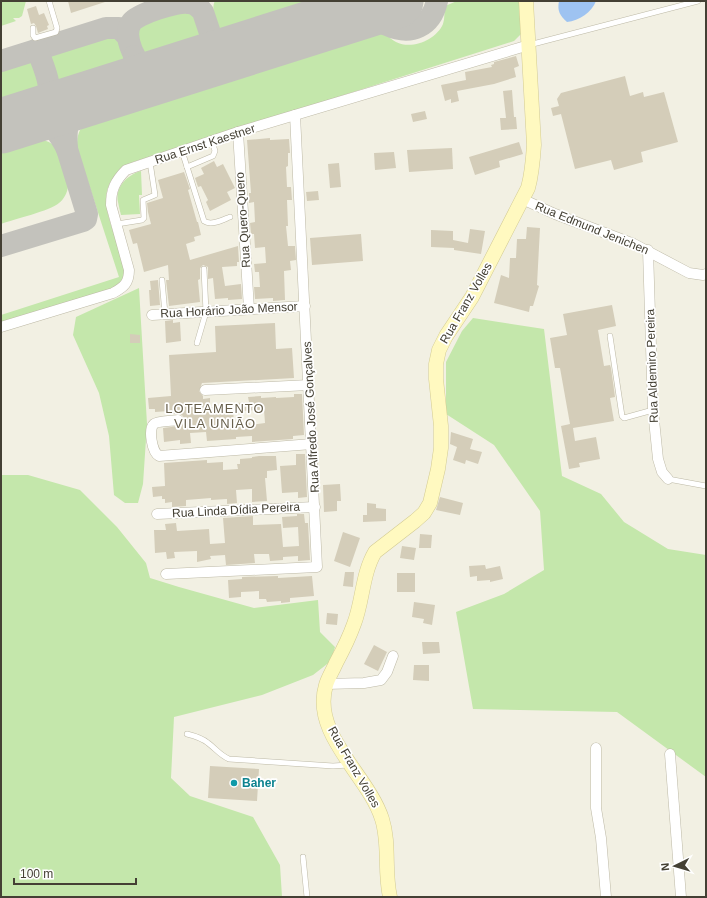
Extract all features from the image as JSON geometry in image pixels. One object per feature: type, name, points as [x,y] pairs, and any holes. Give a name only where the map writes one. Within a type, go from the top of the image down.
[{"type":"street","name":"Rua Franz Volles","points":[[390,897],[386,873],[385,835],[382,820],[376,804],[334,737],[325,714],[323,704],[326,684],[348,640],[356,620],[370,560],[375,552],[424,513],[430,503],[441,448],[441,426],[436,379],[436,364],[439,350],[446,336],[476,291],[528,188],[534,162],[526,1]]},
{"type":"street","name":"Rua Ernst Kaestner","points":[[1,327],[113,293],[126,285],[129,278],[129,270],[111,205],[111,195],[118,178],[126,170],[238,132],[529,45]]},
{"type":"street","name":"Rua Alfredo José Gonçalves","points":[[166,574],[317,567],[295,115]]},
{"type":"street","name":"Rua Quero-Quero","points":[[238,132],[249,309]]},
{"type":"street","name":"Rua Edmund Jenichen","points":[[522,199],[555,214],[648,250],[689,273],[706,274]]},
{"type":"street","name":"Rua Aldemiro Pereira","points":[[648,250],[653,410],[658,459],[662,472],[668,479]]},
{"type":"street","name":"Rua Horário João Mensor","points":[[152,315],[305,306]]},
{"type":"street","points":[[204,390],[309,385]]},
{"type":"street","points":[[178,420],[156,423],[152,425],[153,450],[159,456],[312,444]]},
{"type":"street","name":"Rua Linda Dídia Pereira","points":[[157,514],[315,506]]},
{"type":"street","points":[[326,684],[364,683],[381,680],[387,672],[393,656]]},
{"type":"street","points":[[596,748],[596,808],[601,838],[606,897]]},
{"type":"street","points":[[670,754],[681,897]]},
{"type":"lane","points":[[33,28],[33,35],[35,38],[56,32],[57,28],[49,1]]},
{"type":"lane","points":[[529,45],[698,1]]},
{"type":"lane","points":[[187,167],[213,156],[215,151],[212,141]]},
{"type":"lane","points":[[182,151],[204,221],[206,223],[212,223],[230,217]]},
{"type":"lane","points":[[117,224],[142,220],[144,218],[144,200],[155,195],[150,162]]},
{"type":"lane","points":[[198,343],[206,312],[204,269]]},
{"type":"lane","points":[[162,280],[165,314]]},
{"type":"lane","points":[[610,336],[622,416],[624,418],[653,410]]},
{"type":"lane","points":[[668,479],[706,486]]},
{"type":"lane","points":[[187,734],[201,738],[221,756],[229,759],[333,766],[351,765]]},
{"type":"lane","points":[[304,857],[307,897]]},
{"type":"green space","points":[[1,1],[26,1],[22,16],[19,18],[13,18],[16,21],[1,26]]},
{"type":"green space","points":[[215,1],[336,1],[224,34],[219,30],[216,24],[213,11]]},
{"type":"green space","points":[[457,1],[519,1],[521,34],[514,41],[133,162],[120,171],[111,181],[107,191],[106,202],[108,214],[124,266],[124,276],[121,282],[114,288],[1,323],[1,315],[119,277],[77,148],[79,133],[83,125],[95,115],[372,28],[376,28],[396,42],[402,44],[409,45],[423,42],[435,35],[440,30],[444,22],[445,6]]},
{"type":"green space","points":[[178,10],[189,10],[194,14],[202,33],[201,40],[198,44],[153,59],[145,55],[142,51],[138,38],[137,32],[139,27],[148,20]]},
{"type":"green space","points":[[108,33],[116,36],[123,45],[127,58],[123,68],[64,88],[55,82],[49,68],[51,52]]},
{"type":"green space","points":[[27,58],[37,69],[41,79],[41,94],[1,107],[1,66]]},
{"type":"green space","points":[[25,138],[46,141],[55,147],[65,171],[68,189],[62,200],[54,206],[1,224],[1,145]]},
{"type":"green space","points":[[141,171],[142,195],[139,195],[140,214],[121,215],[118,202],[118,191],[123,182],[131,175]]},
{"type":"green space","points":[[139,288],[147,424],[143,484],[138,503],[125,503],[114,495],[109,436],[99,393],[73,335],[76,317]]},
{"type":"green space","points":[[473,318],[544,329],[562,476],[601,494],[624,522],[668,549],[706,555],[706,777],[617,712],[473,709],[456,612],[504,594],[544,570],[540,511],[494,445],[446,414],[446,362],[462,331]]},
{"type":"green space","points":[[1,475],[28,475],[80,490],[117,527],[146,563],[150,578],[254,608],[318,600],[320,632],[335,647],[331,661],[313,675],[262,695],[174,717],[171,778],[190,796],[253,817],[280,865],[282,897],[1,897]]},
{"type":"water","points":[[559,1],[596,1],[591,9],[584,15],[576,20],[567,22],[563,18],[558,8]]},
{"type":"building","points":[[68,1],[105,1],[105,2],[71,13]]},
{"type":"building","points":[[36,6],[39,15],[44,13],[49,25],[47,26],[48,29],[38,33],[34,23],[31,24],[27,9]]},
{"type":"building","points":[[516,56],[519,66],[514,68],[516,77],[494,84],[457,91],[459,101],[451,103],[451,99],[445,101],[441,85],[466,80],[465,72],[492,67],[491,65],[494,64],[494,62]]},
{"type":"building","points":[[625,76],[630,96],[643,92],[644,97],[664,92],[678,142],[641,152],[643,162],[614,170],[611,160],[575,169],[561,114],[553,116],[551,108],[559,106],[557,99],[561,93]]},
{"type":"building","points":[[512,90],[514,117],[516,117],[517,129],[501,130],[500,118],[506,118],[503,91]]},
{"type":"building","points":[[425,111],[427,119],[413,122],[411,114]]},
{"type":"building","points":[[270,138],[270,140],[289,139],[290,153],[288,153],[288,166],[286,167],[287,187],[291,187],[292,200],[287,200],[288,226],[286,226],[288,246],[295,246],[296,260],[290,261],[291,270],[284,271],[285,300],[273,301],[273,298],[255,299],[254,287],[260,287],[259,272],[255,272],[254,264],[266,263],[265,247],[255,248],[254,234],[251,234],[250,223],[255,222],[254,202],[249,203],[249,193],[251,193],[247,140]]},
{"type":"building","points":[[519,142],[523,154],[499,161],[500,167],[475,175],[469,157]]},
{"type":"building","points":[[452,148],[453,169],[409,172],[407,150]]},
{"type":"building","points":[[394,152],[396,168],[375,170],[374,153]]},
{"type":"building","points":[[214,161],[217,167],[223,164],[235,188],[227,192],[231,200],[210,211],[206,202],[208,200],[201,186],[198,187],[195,178],[204,174],[201,168]]},
{"type":"building","points":[[339,163],[341,187],[330,188],[328,164]]},
{"type":"building","points":[[184,172],[190,189],[188,190],[201,235],[194,237],[195,241],[186,244],[190,260],[238,246],[239,262],[237,262],[237,266],[222,267],[225,286],[241,284],[242,299],[215,299],[213,278],[208,279],[208,267],[203,265],[200,268],[200,279],[198,280],[200,302],[169,306],[166,280],[169,280],[168,265],[144,272],[137,243],[133,244],[129,230],[151,224],[147,203],[163,198],[158,180]]},
{"type":"building","points":[[318,191],[319,200],[307,201],[306,192]]},
{"type":"building","points":[[527,227],[540,228],[537,285],[539,286],[533,306],[530,306],[529,312],[494,303],[501,275],[509,278],[510,258],[516,258],[517,239],[526,239]]},
{"type":"building","points":[[470,229],[485,231],[481,254],[454,250],[454,248],[431,247],[431,230],[453,231],[453,240],[468,243]]},
{"type":"building","points":[[361,234],[363,261],[312,265],[310,238]]},
{"type":"building","points":[[158,280],[160,305],[150,306],[150,281]]},
{"type":"building","points":[[612,305],[616,326],[598,330],[604,366],[610,365],[611,368],[615,397],[610,398],[614,421],[573,428],[575,441],[596,437],[600,459],[579,463],[580,467],[569,469],[561,426],[570,424],[560,368],[555,368],[550,338],[567,335],[563,314]]},
{"type":"building","points":[[173,320],[173,323],[180,322],[181,341],[166,343],[165,321]]},
{"type":"building","points":[[275,323],[276,349],[292,348],[294,378],[202,383],[199,391],[203,396],[203,399],[210,398],[210,407],[218,407],[218,410],[233,409],[234,424],[250,423],[250,425],[265,423],[264,410],[236,411],[236,403],[249,402],[248,397],[294,397],[294,394],[302,394],[304,435],[293,436],[293,439],[252,442],[252,436],[236,437],[236,439],[207,441],[206,432],[190,433],[191,443],[180,444],[180,440],[164,442],[163,428],[182,425],[184,419],[180,414],[170,414],[170,411],[155,412],[155,409],[149,409],[148,398],[171,396],[169,355],[216,352],[215,326]]},
{"type":"building","points":[[130,334],[140,335],[140,343],[130,343]]},
{"type":"building","points":[[451,432],[473,439],[470,449],[482,452],[478,464],[466,460],[465,464],[453,460],[457,447],[450,444]]},
{"type":"building","points":[[296,454],[305,454],[307,497],[298,498],[298,492],[282,493],[280,466],[296,465]]},
{"type":"building","points":[[259,456],[276,456],[277,470],[267,471],[267,478],[265,478],[267,501],[252,502],[252,489],[236,490],[237,503],[227,504],[227,499],[211,500],[211,498],[186,500],[186,506],[172,507],[172,502],[165,503],[165,499],[162,499],[162,496],[153,497],[152,487],[165,486],[164,463],[207,460],[207,463],[223,462],[223,470],[238,469],[237,464],[240,464],[240,459]]},
{"type":"building","points":[[340,484],[341,501],[337,501],[337,511],[324,512],[323,485]]},
{"type":"building","points":[[440,497],[463,503],[460,515],[436,510]]},
{"type":"building","points":[[367,503],[376,504],[376,508],[386,509],[386,521],[363,522],[363,515],[367,515]]},
{"type":"building","points":[[297,514],[304,514],[305,523],[308,523],[310,560],[298,561],[298,556],[283,557],[283,560],[270,561],[269,554],[254,554],[255,563],[226,565],[225,555],[210,556],[211,559],[197,562],[197,551],[174,552],[175,558],[167,559],[166,552],[155,553],[154,530],[166,530],[165,524],[176,523],[177,531],[209,529],[210,544],[225,543],[223,518],[253,516],[253,525],[281,524],[283,547],[299,546],[298,527],[283,528],[282,517],[297,516]]},
{"type":"building","points":[[343,532],[360,538],[350,567],[334,561]]},
{"type":"building","points":[[420,534],[432,535],[431,548],[419,548]]},
{"type":"building","points":[[402,546],[416,548],[414,560],[400,558]]},
{"type":"building","points":[[485,565],[486,569],[500,566],[503,579],[490,582],[490,580],[477,581],[477,576],[470,577],[469,566]]},
{"type":"building","points":[[345,572],[354,572],[353,587],[343,586]]},
{"type":"building","points":[[397,573],[415,573],[415,592],[397,592]]},
{"type":"building","points":[[278,576],[278,578],[312,576],[314,596],[290,598],[290,602],[267,602],[266,599],[259,599],[259,591],[241,592],[241,597],[229,598],[228,580],[242,579],[242,577]]},
{"type":"building","points":[[414,602],[435,605],[432,625],[423,623],[424,619],[412,617]]},
{"type":"building","points":[[327,613],[338,614],[337,625],[326,624]]},
{"type":"building","points":[[422,642],[439,642],[440,653],[423,654]]},
{"type":"building","points":[[374,645],[387,652],[378,671],[364,664]]},
{"type":"building","points":[[414,665],[429,665],[429,681],[413,680]]},
{"type":"building","name":"Baher","points":[[210,766],[259,769],[257,801],[208,798]]},
{"type":"taxiway","points":[[346,17],[365,14],[396,28],[404,30],[412,29],[425,23],[434,10],[437,1]]},
{"type":"taxiway","points":[[169,73],[151,73],[145,69],[136,58],[129,43],[128,36],[131,23],[134,19],[158,9],[176,4],[190,3],[198,7],[203,12],[218,57]]},
{"type":"taxiway","points":[[1,61],[106,28],[119,28],[127,36]]},
{"type":"taxiway","points":[[23,119],[38,113],[47,103],[49,96],[48,80],[37,49]]},
{"type":"taxiway","points":[[115,91],[126,85],[132,78],[134,56]]},
{"type":"taxiway","points":[[67,149],[67,127],[69,121],[71,116],[85,100]]},
{"type":"taxiway","points":[[1,246],[83,221],[86,219],[87,214],[67,149],[59,135],[44,121],[39,119],[23,119]]},
{"type":"runway","points":[[1,126],[396,1]]},
{"type":"place","name":"Baher","points":[[234,783]]},
{"type":"district","name":"LOTEAMENTO VILA UNIÃO","points":[[215,416]]}]
